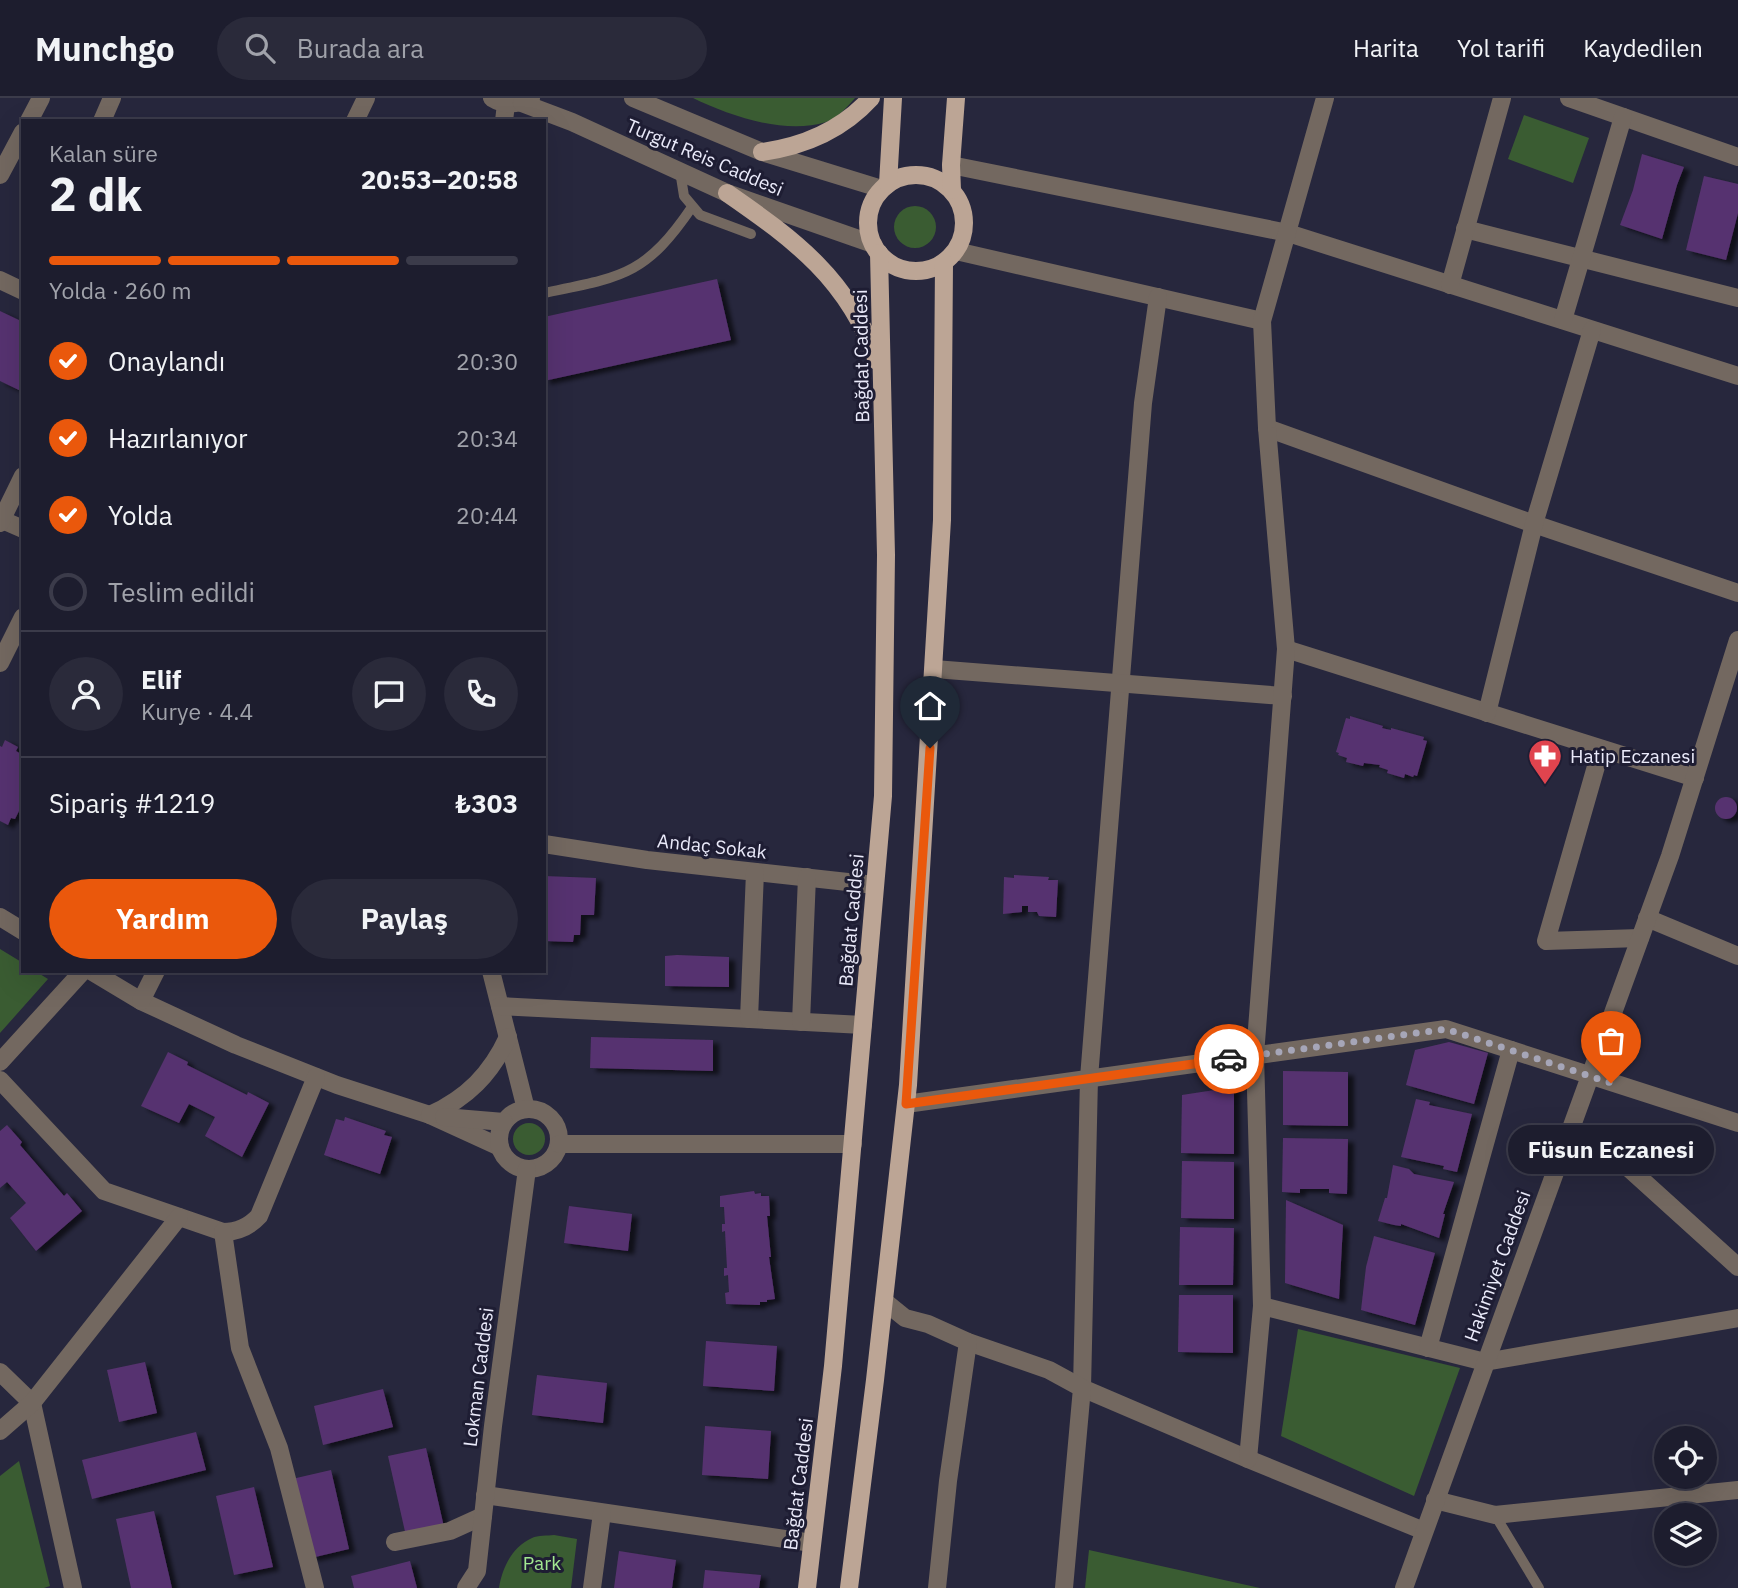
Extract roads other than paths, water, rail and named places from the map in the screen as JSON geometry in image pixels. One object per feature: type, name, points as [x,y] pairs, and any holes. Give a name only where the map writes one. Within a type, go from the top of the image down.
[{"type":"main road","points":[[762,152],[816,138],[848,119],[871,98]]},
{"type":"main road","points":[[885,186],[893,98]]},
{"type":"main road","points":[[952,190],[956,98]]},
{"type":"main road","points":[[914,175],[928,176],[952,190],[961,204],[964,220],[963,236],[950,257],[934,268],[910,271],[888,262],[876,249],[868,221],[875,198],[885,186],[914,175]]},
{"type":"main road","points":[[727,193],[793,241],[826,271],[862,323],[874,351],[882,381]]},
{"type":"main road","name":"Bağdat Caddesi","points":[[807,1588],[833,1366],[883,796],[885,676],[882,381],[876,249]]},
{"type":"main road","points":[[849,1588],[906,1104],[942,520],[950,257]]},
{"type":"street","points":[[30,119],[41,98]]},
{"type":"street","points":[[103,119],[112,98]]},
{"type":"street","points":[[356,119],[366,98]]},
{"type":"street","name":"Turgut Reis Caddesi","points":[[633,98],[762,152],[885,186]]},
{"type":"street","points":[[1248,1460],[1262,1306],[1255,1055],[1286,649],[1267,428],[1262,321],[1325,98]]},
{"type":"street","points":[[1450,285],[1502,98]]},
{"type":"street","points":[[1569,98],[1738,157]]},
{"type":"street","name":"Turgut Reis Caddesi","points":[[511,105],[572,122],[727,193],[876,249]]},
{"type":"street","points":[[1563,320],[1623,117]]},
{"type":"street","points":[[0,175],[21,136]]},
{"type":"street","points":[[951,165],[1288,233],[1738,376]]},
{"type":"street","points":[[1465,229],[1738,298]]},
{"type":"street","points":[[950,257],[1158,297],[1262,321]]},
{"type":"street","points":[[0,280],[21,290]]},
{"type":"street","points":[[1064,1588],[1082,1388],[1089,1078],[1143,403],[1158,297]]},
{"type":"street","points":[[1488,713],[1534,524],[1592,330]]},
{"type":"street","points":[[1267,428],[1534,524],[1738,593]]},
{"type":"street","points":[[21,480],[1,520],[21,528]]},
{"type":"street","points":[[0,663],[21,621]]},
{"type":"street","name":"Hakimiyet Caddesi","points":[[1404,1588],[1640,938],[1695,778],[1732,687],[1738,640]]},
{"type":"street","points":[[1286,649],[1695,778]]},
{"type":"street","points":[[934,669],[1283,696]]},
{"type":"street","points":[[1601,749],[1546,941],[1640,938]]},
{"type":"street","name":"Andaç Sokak","points":[[546,844],[647,860],[875,885]]},
{"type":"street","points":[[749,1019],[755,872]]},
{"type":"street","points":[[801,1022],[807,877]]},
{"type":"street","points":[[0,917],[21,930]]},
{"type":"street","points":[[1647,918],[1738,956]]},
{"type":"street","points":[[0,1062],[92,973]]},
{"type":"street","points":[[95,973],[141,1001],[236,1045],[316,1077],[430,1115],[499,1147],[508,1161],[515,1166],[527,1169],[548,1163],[554,1157],[559,1144],[558,1132],[550,1118],[526,1109],[510,1116],[504,1122],[499,1147]]},
{"type":"street","points":[[141,1001],[155,973]]},
{"type":"street","points":[[492,973],[526,1109]]},
{"type":"street","points":[[500,1006],[863,1026]]},
{"type":"street","points":[[906,1104],[1446,1029],[1738,1123]]},
{"type":"street","points":[[430,1115],[457,1101],[480,1081],[508,1037]]},
{"type":"street","points":[[1428,1348],[1511,1050]]},
{"type":"street","points":[[0,1080],[104,1191],[223,1232],[244,1228],[259,1216],[316,1077]]},
{"type":"street","points":[[430,1115],[504,1122]]},
{"type":"street","points":[[1567,1138],[1622,1162],[1738,1267]]},
{"type":"street","points":[[559,1144],[853,1144]]},
{"type":"street","name":"Lokman Caddesi","points":[[467,1587],[477,1571],[527,1169]]},
{"type":"street","points":[[0,1431],[32,1403],[179,1217]]},
{"type":"street","points":[[223,1232],[240,1348],[279,1448],[316,1588]]},
{"type":"street","points":[[884,1301],[905,1318],[928,1324],[968,1342],[1049,1370],[1082,1388],[1248,1460],[1424,1531]]},
{"type":"street","points":[[1262,1306],[1485,1362],[1738,1318]]},
{"type":"street","points":[[937,1588],[948,1481],[968,1342]]},
{"type":"street","points":[[0,1372],[32,1403],[73,1588]]},
{"type":"street","points":[[1435,1500],[1495,1515],[1738,1490]]},
{"type":"street","points":[[485,1495],[812,1543]]},
{"type":"street","points":[[592,1588],[602,1513]]},
{"type":"street","points":[[395,1542],[450,1531],[483,1516]]},
{"type":"lane","points":[[680,171],[684,196],[692,208],[706,219],[751,234]]},
{"type":"lane","points":[[546,293],[609,280],[632,270],[661,249],[692,208]]},
{"type":"lane","points":[[1495,1515],[1539,1588]]},
{"type":"place","name":"Hatip Eczanesi","points":[[1545,786]]},
{"type":"place","name":"Füsun Eczanesi","points":[[1611,1083]]},
{"type":"park label","name":"Park","points":[[542,1563]]}]
